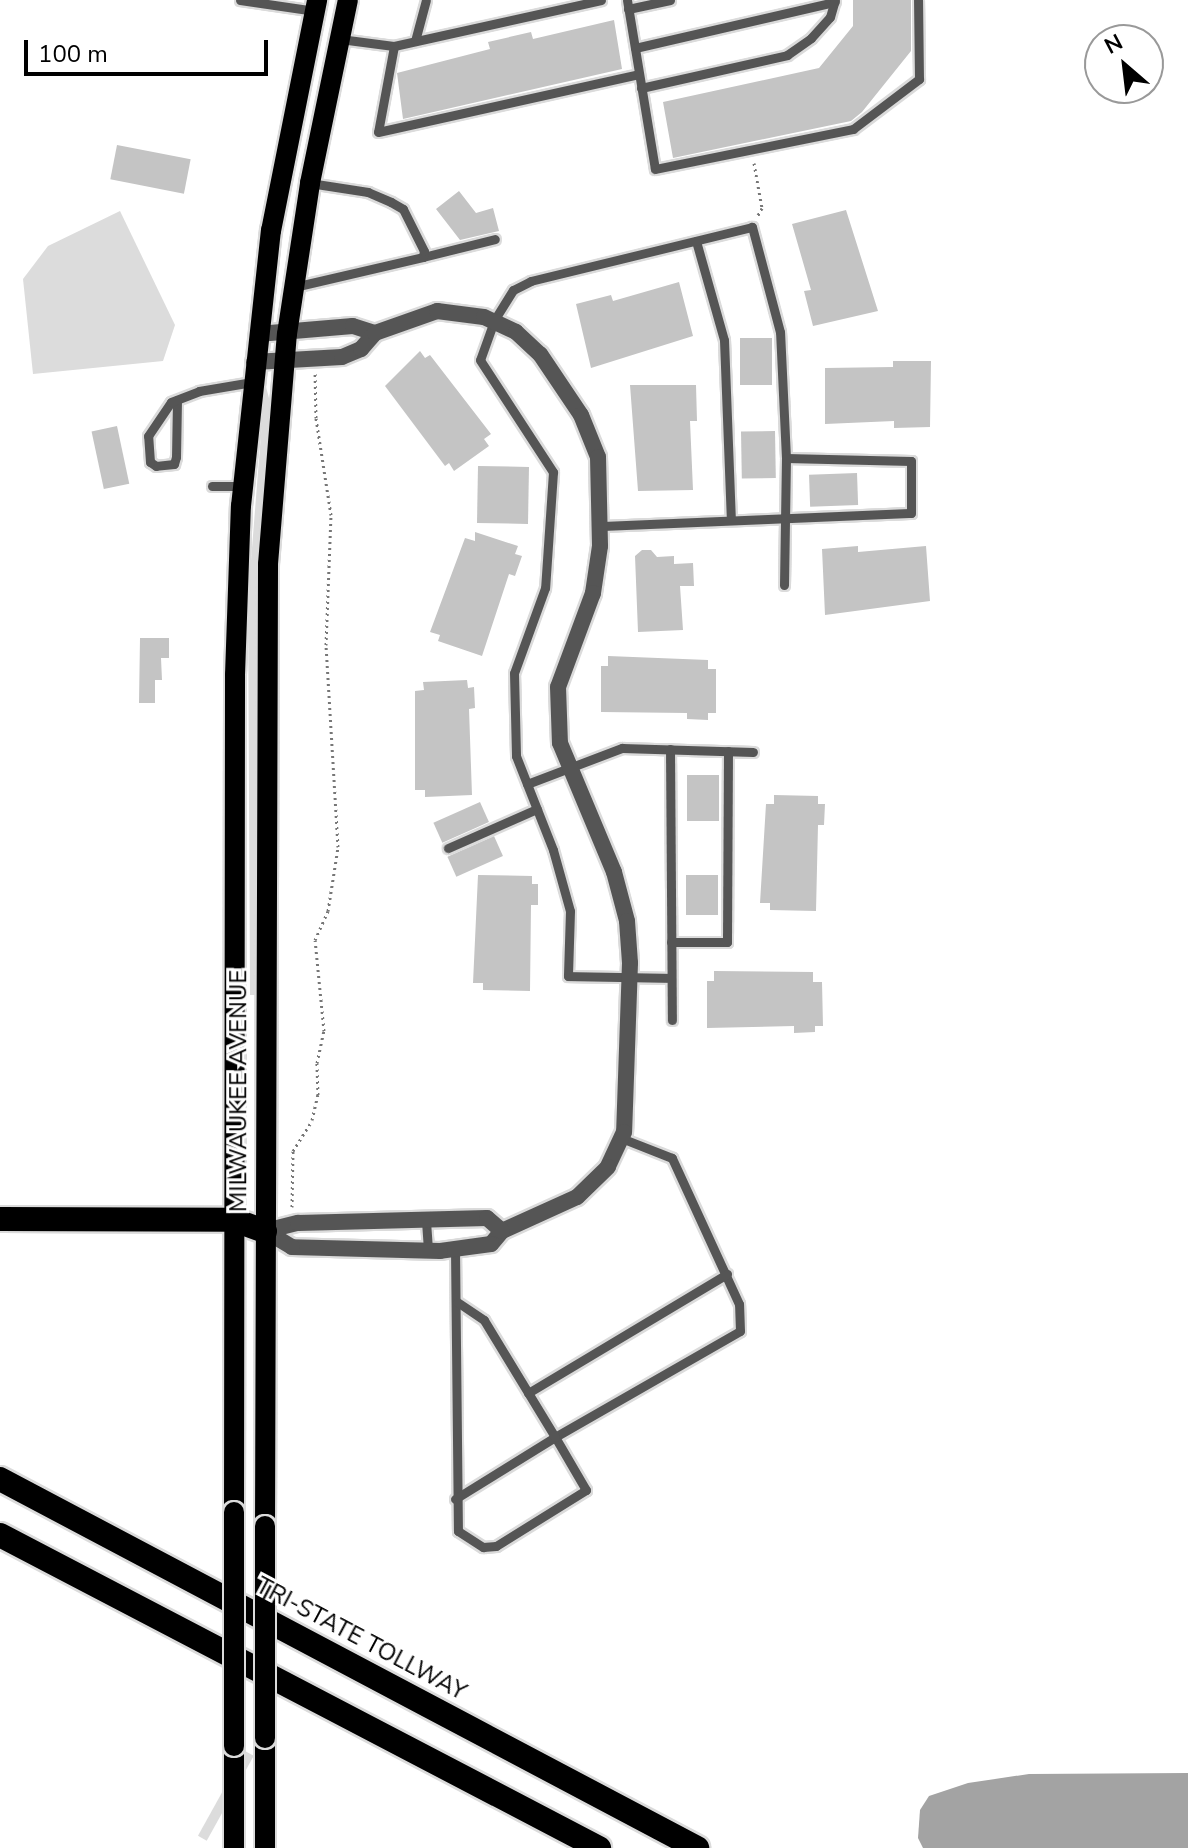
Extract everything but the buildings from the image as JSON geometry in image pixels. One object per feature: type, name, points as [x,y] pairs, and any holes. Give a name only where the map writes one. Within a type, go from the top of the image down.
[{"type":"highway","points":[[0,1219],[234,1220],[265,1231]]},
{"type":"highway","name":"TRI-STATE TOLLWAY","points":[[0,1479],[697,1848]]},
{"type":"highway","points":[[0,1535],[599,1848]]},
{"type":"main road","name":"MILWAUKEE AVENUE","points":[[265,1848],[267,599],[287,334],[310,183],[348,0]]},
{"type":"main road","name":"MILWAUKEE AVENUE","points":[[234,1848],[235,675],[243,486],[253,372],[281,173],[316,6]]},
{"type":"street","points":[[253,372],[284,363],[342,357],[361,349],[375,333],[437,311],[494,321],[516,332],[540,354],[581,415],[598,457],[601,526],[593,593],[558,687],[560,743],[624,909],[629,979],[627,1116],[608,1167],[577,1197],[502,1231],[491,1244],[455,1249],[292,1247],[265,1231]]},
{"type":"street","points":[[258,334],[287,334],[353,326],[375,333]]},
{"type":"street","points":[[265,1231],[298,1223],[487,1218],[502,1231]]},
{"type":"lane","points":[[240,0],[316,6]]},
{"type":"lane","points":[[415,41],[426,0]]},
{"type":"lane","points":[[340,39],[394,46],[601,0]]},
{"type":"lane","points":[[670,0],[627,5],[655,169],[853,129],[919,79],[918,0]]},
{"type":"lane","points":[[635,48],[835,1]]},
{"type":"lane","points":[[641,88],[787,55],[811,38],[835,1]]},
{"type":"lane","points":[[394,46],[378,132],[639,74]]},
{"type":"lane","points":[[310,183],[368,192],[403,209],[423,257]]},
{"type":"lane","points":[[671,978],[568,976],[570,911],[516,756],[514,673],[545,588],[553,472],[480,360],[494,321],[513,290],[531,281],[752,227],[780,332],[787,518],[784,585]]},
{"type":"lane","points":[[294,287],[495,239]]},
{"type":"lane","points":[[696,241],[724,340],[731,520]]},
{"type":"lane","points":[[177,400],[174,464],[156,466],[150,462],[148,436],[156,418],[177,400],[253,372]]},
{"type":"lane","points":[[601,526],[911,513],[911,461],[786,458]]},
{"type":"lane","points":[[212,486],[243,486]]},
{"type":"lane","points":[[527,784],[622,748],[753,752]]},
{"type":"lane","points":[[670,749],[672,1020]]},
{"type":"lane","points":[[671,942],[727,942],[728,751]]},
{"type":"lane","points":[[448,848],[537,809]]},
{"type":"lane","points":[[455,1499],[555,1437],[740,1331],[739,1304],[672,1158],[621,1138]]},
{"type":"lane","points":[[426,1221],[428,1250]]},
{"type":"lane","points":[[455,1249],[455,1499],[458,1531],[483,1547],[496,1546],[586,1490],[484,1320],[457,1302]]},
{"type":"lane","points":[[528,1393],[727,1274]]},
{"type":"path","points":[[752,227],[762,208],[752,170],[757,149]]},
{"type":"path","points":[[292,1211],[293,1151],[312,1120],[318,1095],[317,1063],[324,1031],[315,940],[328,911],[338,847],[326,645],[331,515],[316,418],[315,369]]},
{"type":"shaded area","points":[[120,211],[175,325],[163,361],[33,374],[23,279],[48,246]]},
{"type":"shaded area","points":[[265,383],[270,402],[257,554],[255,995],[250,995],[248,599]]},
{"type":"shaded area","points":[[245,1751],[254,1756],[207,1841],[198,1836]]},
{"type":"shaded area","points":[[1188,1773],[1188,1848],[923,1848],[918,1838],[920,1810],[929,1796],[968,1783],[1029,1774]]}]
